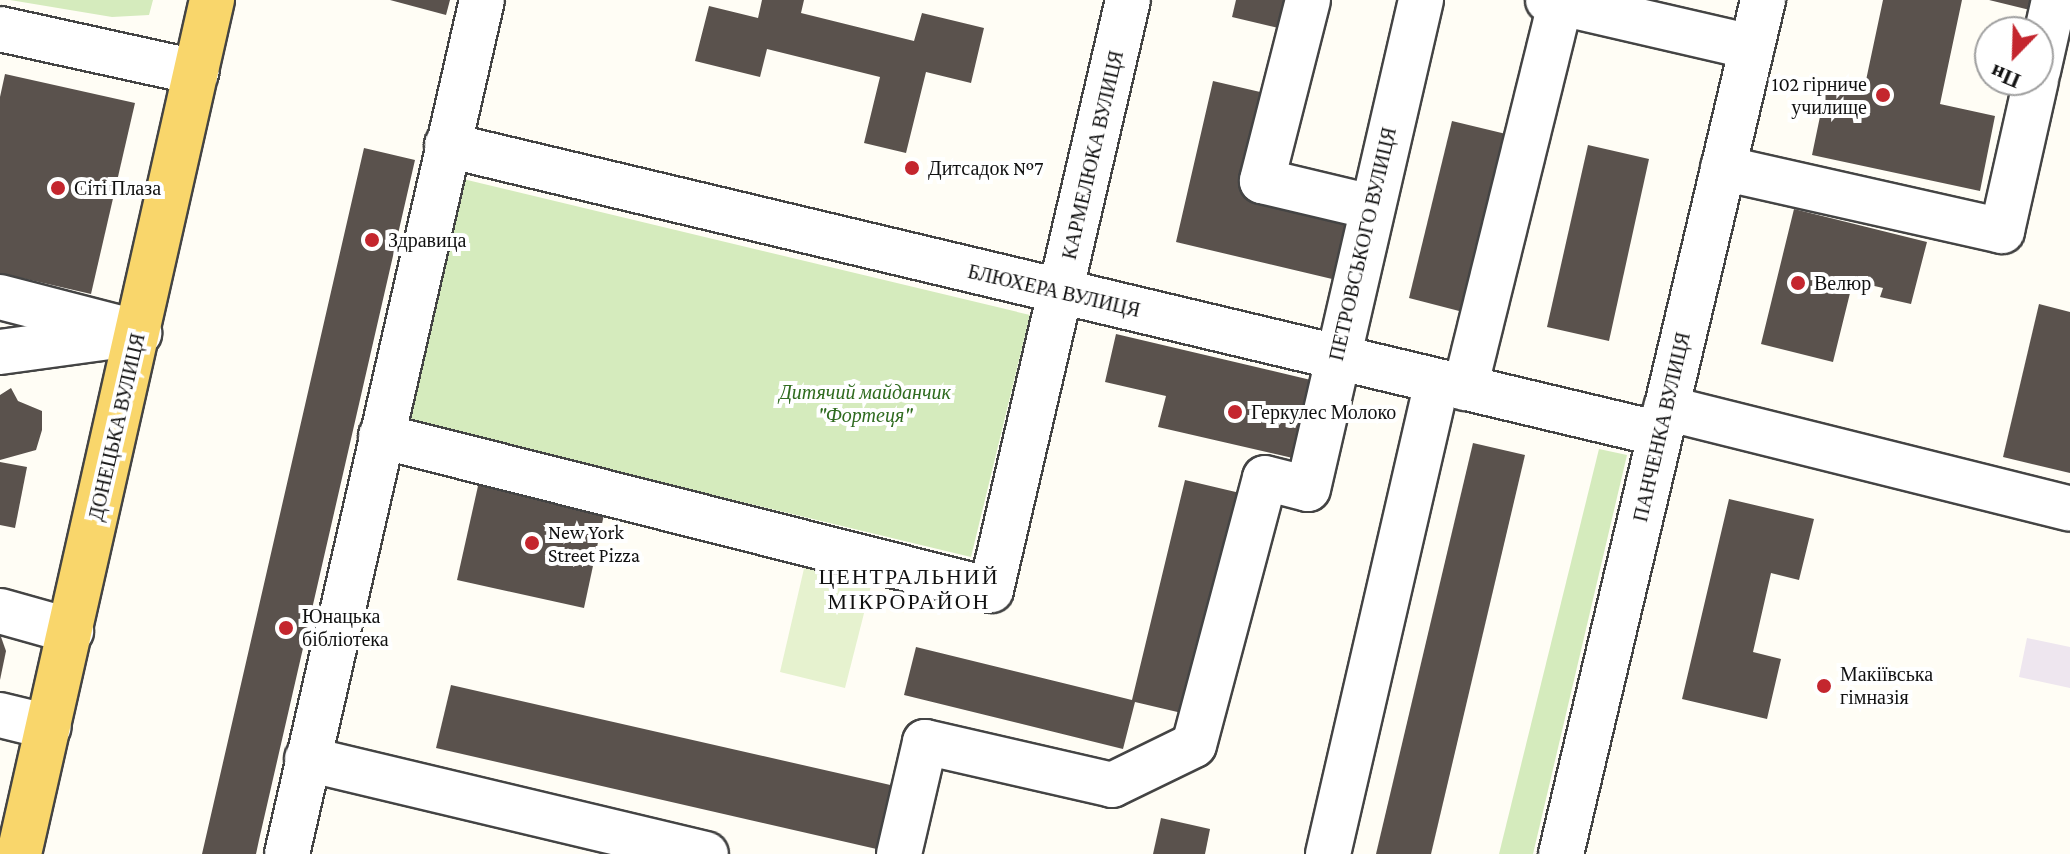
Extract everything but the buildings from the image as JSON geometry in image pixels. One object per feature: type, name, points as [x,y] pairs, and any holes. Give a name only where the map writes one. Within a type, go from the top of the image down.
[{"type":"main road","name":"ДОНЕЦЬКА ВУЛИЦЯ","points":[[14,843],[48,732],[212,0]]},
{"type":"street","points":[[287,854],[482,0]]},
{"type":"street","name":"КАРМЕЛЮКА ВУЛИЦЯ","points":[[381,436],[991,590],[1128,0]]},
{"type":"street","points":[[1308,0],[1262,181],[1371,207]]},
{"type":"street","name":"ПЕТРОВСЬКОГО ВУЛИЦЯ","points":[[899,854],[925,742],[1112,785],[1194,745],[1265,478],[1308,489],[1336,357],[1421,0]]},
{"type":"street","name":"ПАНЧЕНКА ВУЛИЦЯ","points":[[1561,854],[1763,0]]},
{"type":"street","points":[[2054,0],[2070,4]]},
{"type":"street","points":[[1328,854],[1554,1],[1752,47]]},
{"type":"street","points":[[0,29],[196,72]]},
{"type":"street","points":[[1723,168],[2002,231],[2032,96]]},
{"type":"street","name":"БЛЮХЕРА ВУЛИЦЯ","points":[[447,145],[1451,385],[1663,421],[2070,509]]},
{"type":"street","points":[[0,297],[139,333]]},
{"type":"street","points":[[0,319],[52,311]]},
{"type":"street","points":[[0,352],[139,333]]},
{"type":"street","points":[[0,611],[71,631]]},
{"type":"street","points":[[0,715],[48,732]]},
{"type":"street","points":[[0,726],[48,732]]},
{"type":"street","points":[[307,759],[706,854]]},
{"type":"shaded area","points":[[2027,638],[2070,647],[2070,688],[2019,677]]},
{"type":"green space","points":[[10,0],[153,0],[149,15],[112,17]]},
{"type":"green space","name":"Дитячий майданчик \"Фортеця\"","points":[[463,179],[1030,315],[971,557],[405,421]]},
{"type":"green space","points":[[1599,449],[1627,455],[1533,854],[1499,854]]},
{"type":"green space","points":[[806,560],[873,578],[845,688],[780,672]]},
{"type":"place","name":"102 гірниче училище","points":[[1883,95]]},
{"type":"place","name":"Дитсадок №7","points":[[912,168]]},
{"type":"place","name":"Сіті Плаза","points":[[58,188]]},
{"type":"place","name":"Здравица","points":[[372,240]]},
{"type":"place","name":"Велюр","points":[[1798,283]]},
{"type":"place","name":"Геркулес Молоко","points":[[1235,412]]},
{"type":"place","name":"New York Street Pizza","points":[[532,543]]},
{"type":"place","name":"Юнацька бібліотека","points":[[286,628]]},
{"type":"place","name":"Макіївська гімназія","points":[[1824,686]]},
{"type":"district","name":"ЦЕНТРАЛЬНИЙ МІКРОРАЙОН","points":[[909,588]]}]
